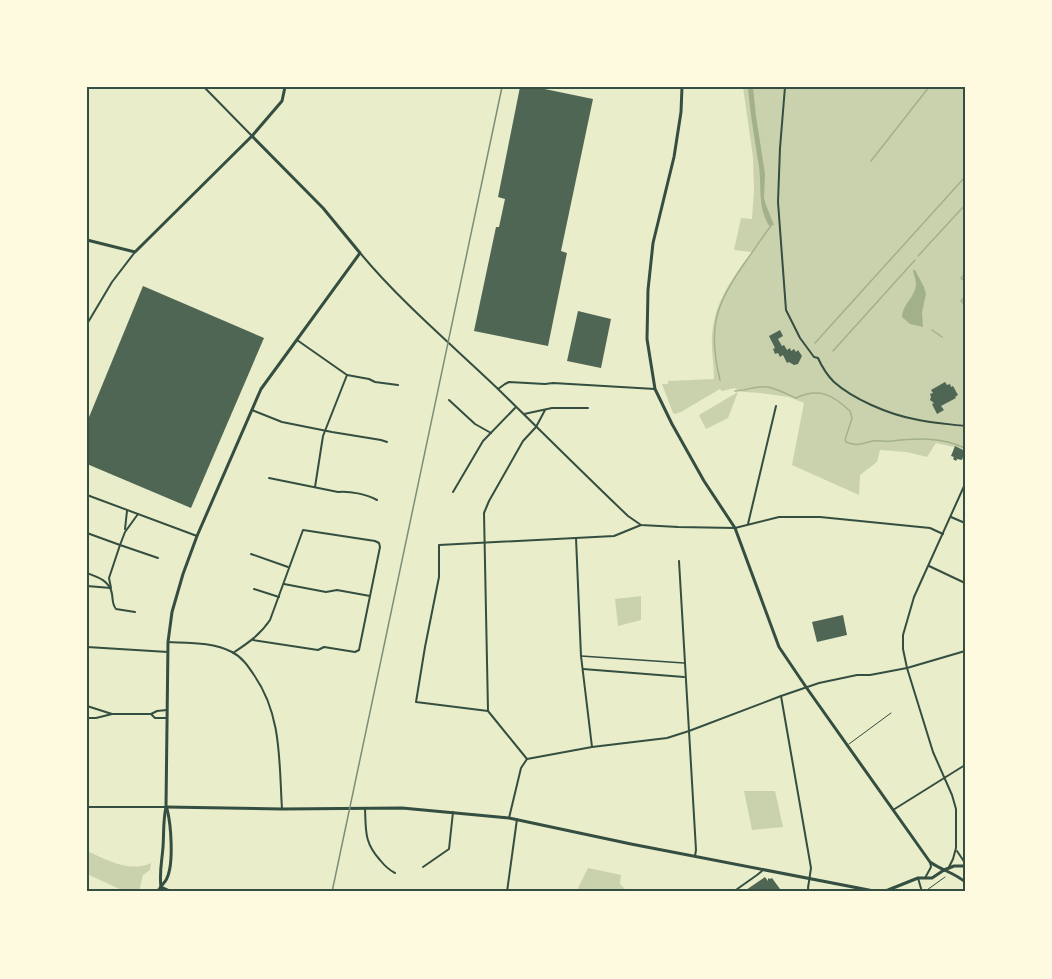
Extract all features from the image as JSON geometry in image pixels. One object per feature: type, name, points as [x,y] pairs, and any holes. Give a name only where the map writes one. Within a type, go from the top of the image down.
[{"type":"street","points":[[204,87],[323,208],[379,275],[430,327],[498,389],[628,516],[641,525]]},
{"type":"street","points":[[87,324],[112,282],[135,252],[252,136],[282,101],[285,87]]},
{"type":"street","points":[[682,87],[681,112],[674,157],[653,243],[648,290],[647,339],[655,389],[704,481],[735,528],[779,647],[930,862],[963,880]]},
{"type":"street","points":[[785,87],[778,213],[786,310],[800,338],[814,357],[818,358],[834,382],[852,394],[901,416],[965,426]]},
{"type":"street","points":[[87,240],[135,252]]},
{"type":"street","points":[[161,887],[159,875],[166,807],[168,642],[176,594],[197,536],[261,389],[360,253]]},
{"type":"street","points":[[297,340],[347,375],[398,386]]},
{"type":"street","points":[[315,487],[325,430],[347,375]]},
{"type":"street","points":[[498,389],[509,382],[545,384],[553,382],[655,389]]},
{"type":"street","points":[[449,400],[475,424],[491,433]]},
{"type":"street","points":[[748,524],[776,406]]},
{"type":"street","points":[[453,492],[483,441],[516,408]]},
{"type":"street","points":[[524,414],[552,408],[588,408]]},
{"type":"street","points":[[252,410],[282,422],[387,442]]},
{"type":"street","points":[[527,759],[488,711],[484,513],[523,441],[536,427],[545,410]]},
{"type":"street","points":[[268,478],[338,492],[344,491],[377,500]]},
{"type":"street","points":[[87,807],[402,808],[453,812],[517,819],[631,844],[879,892],[888,891],[918,878],[932,878],[952,863],[956,848],[956,809],[933,752],[907,668],[903,635],[914,597],[965,484]]},
{"type":"street","points":[[87,495],[197,536]]},
{"type":"street","points":[[125,532],[127,510]]},
{"type":"street","points":[[135,612],[116,609],[113,604],[109,578],[125,532],[138,514]]},
{"type":"street","points":[[488,711],[416,702],[424,647],[439,577],[439,545],[614,536],[641,525],[735,528],[779,517],[820,518],[930,528],[944,534]]},
{"type":"street","points":[[951,517],[965,523]]},
{"type":"street","points":[[233,652],[253,640],[270,620],[303,530],[379,543],[380,548],[359,650],[355,652],[324,647],[318,650],[253,640]]},
{"type":"street","points":[[87,533],[158,558]]},
{"type":"street","points":[[576,538],[581,656],[592,747]]},
{"type":"street","points":[[251,554],[288,567]]},
{"type":"street","points":[[678,561],[695,856]]},
{"type":"street","points":[[929,566],[965,583]]},
{"type":"street","points":[[87,573],[102,578],[111,588]]},
{"type":"street","points":[[284,584],[326,592],[337,590],[370,596]]},
{"type":"street","points":[[87,586],[111,588]]},
{"type":"street","points":[[254,589],[279,597]]},
{"type":"street","points":[[168,642],[213,646],[233,652],[246,663],[255,676],[266,693],[273,714],[278,740],[282,808]]},
{"type":"street","points":[[87,647],[168,652]]},
{"type":"street","points":[[509,818],[521,768],[527,759],[592,747],[667,738],[806,687],[857,675],[870,675],[907,668],[965,651]]},
{"type":"street","points":[[581,656],[684,663]]},
{"type":"street","points":[[582,669],[685,677]]},
{"type":"street","points":[[781,696],[811,868],[809,892]]},
{"type":"street","points":[[87,706],[112,714]]},
{"type":"street","points":[[87,718],[112,714],[151,714],[167,710]]},
{"type":"street","points":[[151,714],[155,717],[167,718]]},
{"type":"street","points":[[894,810],[965,765]]},
{"type":"street","points":[[157,892],[167,878],[170,852],[170,819],[166,807]]},
{"type":"street","points":[[365,808],[368,843],[371,850],[395,873]]},
{"type":"street","points":[[423,867],[449,849],[453,812]]},
{"type":"street","points":[[507,892],[517,819]]},
{"type":"street","points":[[944,870],[965,864],[956,848]]},
{"type":"street","points":[[925,879],[931,867],[930,862]]},
{"type":"street","points":[[733,892],[763,869]]},
{"type":"street","points":[[918,878],[922,892]]},
{"type":"street","points":[[161,887],[172,892]]},
{"type":"lane","points":[[847,746],[891,713]]},
{"type":"path","points":[[926,891],[943,879]]},
{"type":"shaded area","points":[[743,87],[965,87],[965,451],[936,443],[927,457],[907,452],[880,450],[877,462],[860,475],[859,495],[792,465],[804,403],[789,397],[738,391],[735,388],[722,391],[720,389],[681,412],[673,413],[662,384],[668,384],[668,381],[714,379],[712,339],[715,316],[728,287],[752,252],[734,250],[741,218],[752,219],[754,189],[753,157]]},
{"type":"shaded area","points":[[748,87],[753,87],[765,174],[764,198],[774,225],[769,226],[761,204],[759,167]]},
{"type":"shaded area","points":[[913,270],[926,294],[922,312],[923,327],[910,324],[902,317],[904,308],[915,289]]},
{"type":"shaded area","points":[[738,392],[728,418],[706,429],[699,415]]},
{"type":"shaded area","points":[[641,596],[641,620],[618,626],[615,599]]},
{"type":"shaded area","points":[[744,791],[775,791],[783,827],[752,830]]},
{"type":"shaded area","points":[[87,851],[127,866],[143,866],[151,863],[150,870],[143,875],[139,892],[126,892],[87,874]]},
{"type":"shaded area","points":[[588,868],[621,875],[620,884],[626,890],[624,892],[576,892]]},
{"type":"building","points":[[520,87],[535,87],[593,99],[561,251],[567,253],[548,346],[474,331],[496,227],[499,227],[505,199],[498,197]]},
{"type":"building","points":[[143,286],[264,338],[191,508],[87,464],[87,422]]},
{"type":"building","points":[[578,311],[611,319],[601,368],[567,361]]},
{"type":"building","points":[[780,330],[783,336],[778,339],[782,346],[784,345],[787,350],[790,348],[791,351],[798,350],[802,356],[798,364],[787,363],[783,355],[780,357],[778,353],[775,354],[773,349],[775,348],[769,336]]},
{"type":"building","points":[[945,382],[953,386],[958,395],[941,406],[944,410],[937,414],[932,404],[934,403],[930,400],[930,394],[933,393],[931,390]]},
{"type":"building","points":[[955,446],[965,451],[965,458],[963,457],[962,460],[957,459],[956,461],[951,456]]},
{"type":"building","points":[[843,615],[847,635],[817,642],[812,622]]},
{"type":"building","points":[[765,877],[768,881],[768,878],[772,878],[780,889],[778,891],[743,892]]},
{"type":"waterway","points":[[871,161],[929,87]]},
{"type":"waterway","points":[[815,343],[965,177]]},
{"type":"waterway","points":[[918,256],[965,205]]},
{"type":"waterway","points":[[720,380],[714,345],[717,316],[721,303],[736,276],[771,226]]},
{"type":"waterway","points":[[833,351],[915,260]]},
{"type":"waterway","points":[[965,274],[961,278],[965,282]]},
{"type":"waterway","points":[[965,296],[961,301],[965,305]]},
{"type":"waterway","points":[[932,330],[942,337]]},
{"type":"waterway","points":[[735,391],[768,387],[796,398],[812,393],[832,397],[850,411],[852,418],[845,440],[853,444],[929,439],[965,448]]},
{"type":"railway","points":[[332,892],[502,87]]}]
